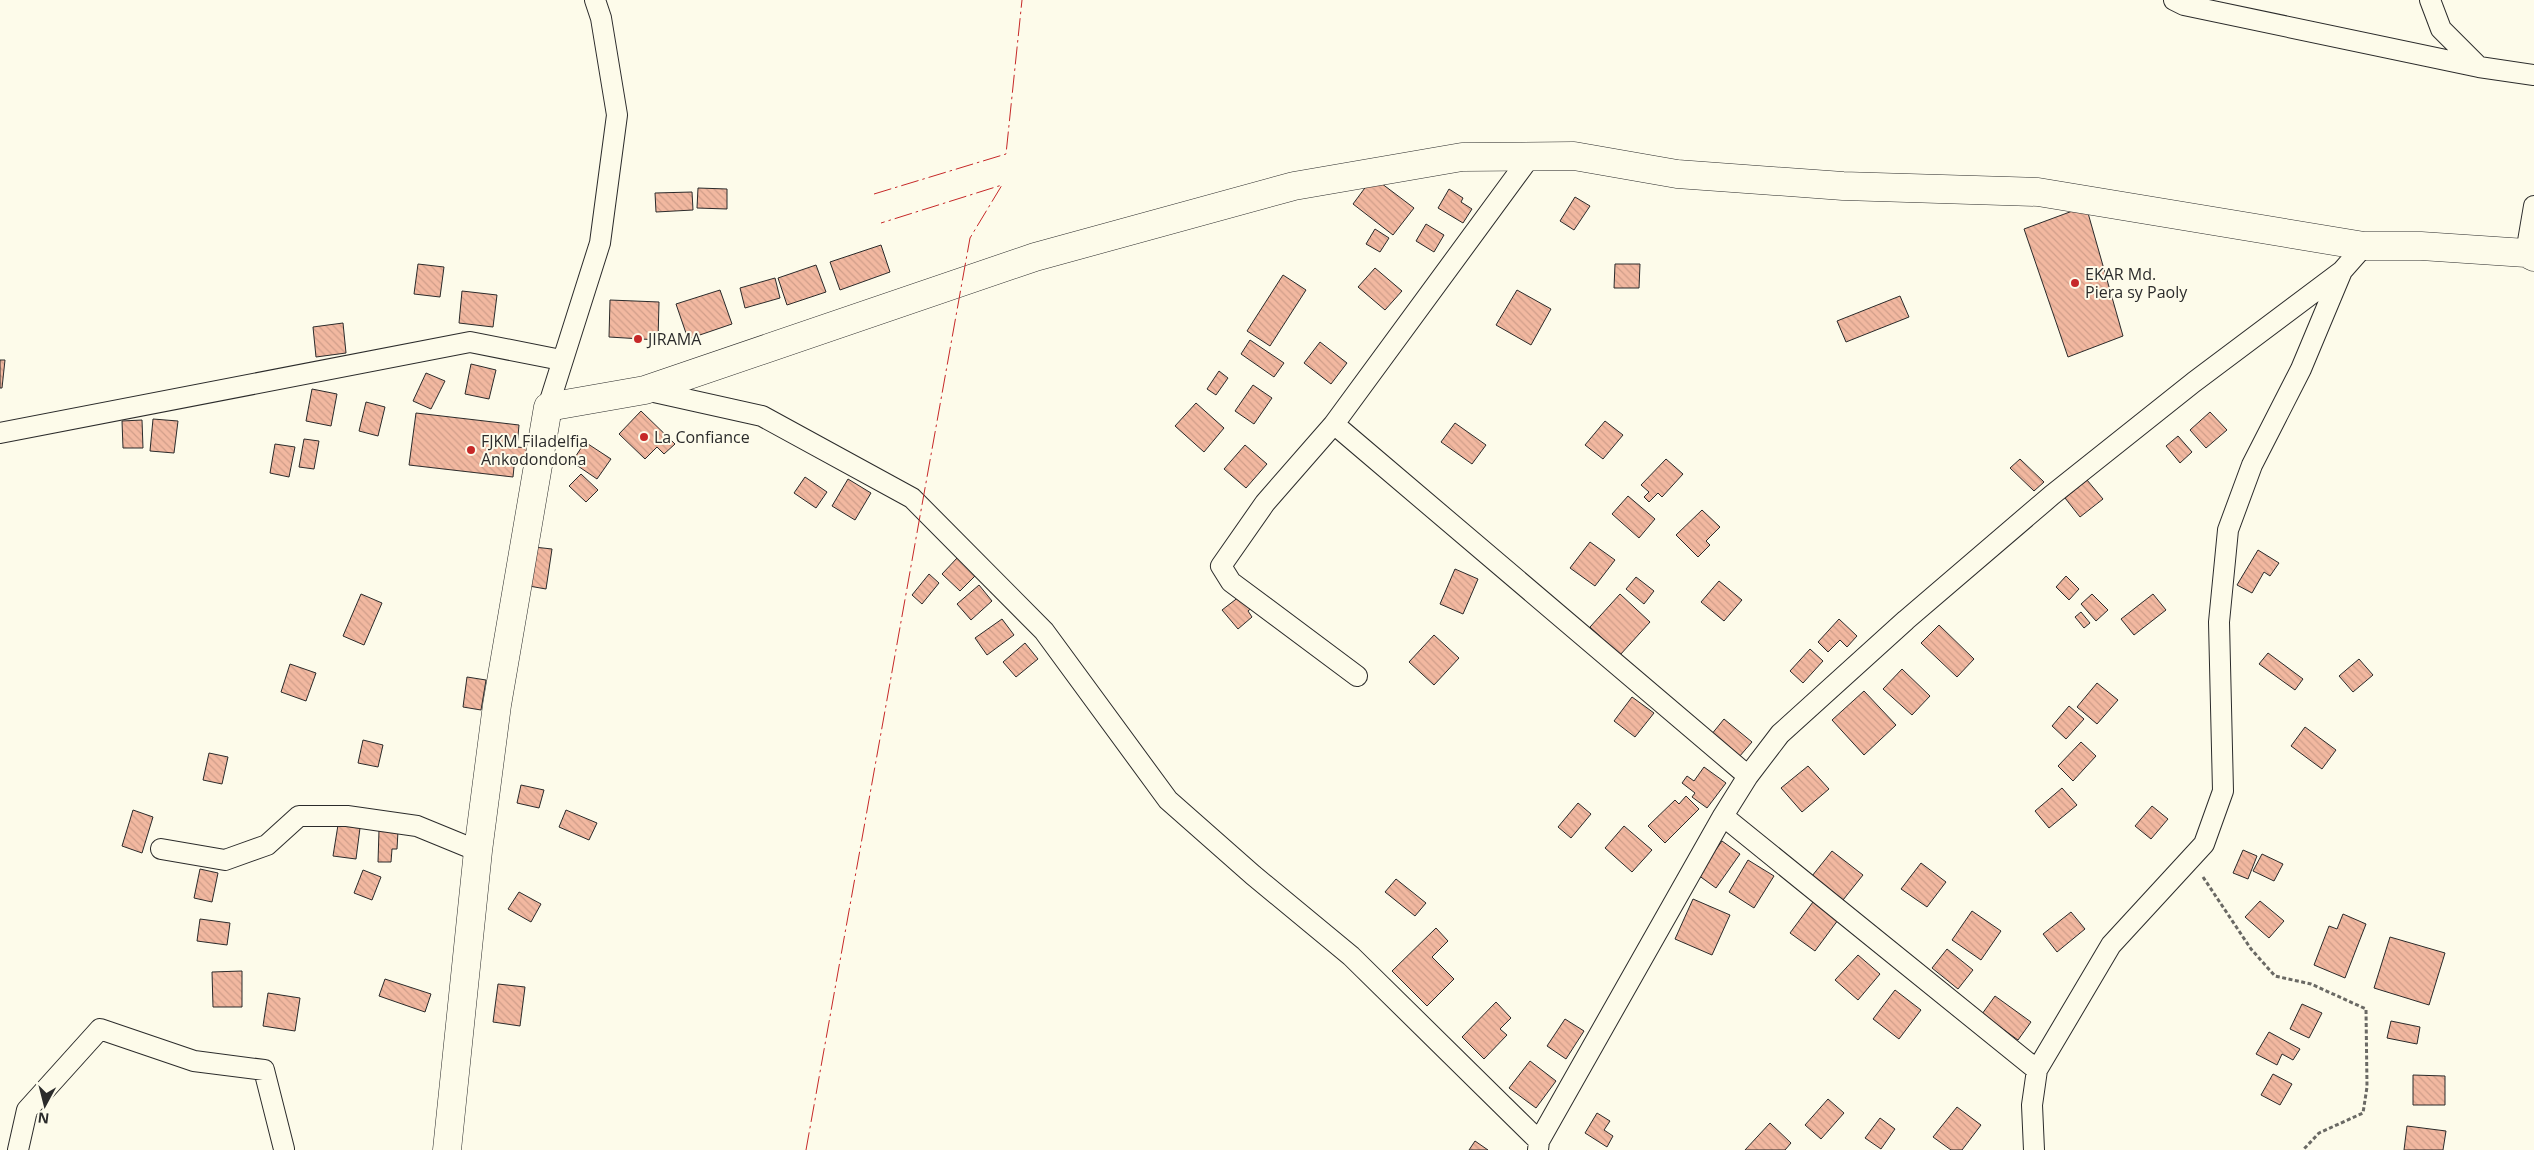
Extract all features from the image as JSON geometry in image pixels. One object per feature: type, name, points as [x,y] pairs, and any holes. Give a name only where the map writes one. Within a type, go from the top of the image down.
[{"type":"street","points":[[447,1150],[478,851],[497,705],[548,407],[561,360],[600,243],[617,115],[601,18],[595,0]]},
{"type":"street","points":[[2174,0],[2184,6],[2534,76]]},
{"type":"street","points":[[2430,0],[2441,29],[2478,66]]},
{"type":"street","points":[[548,407],[645,390],[1035,257],[1294,186],[1462,157],[1574,156],[1686,175],[1843,186],[2038,192],[2364,246],[2421,246],[2531,254],[2534,206]]},
{"type":"street","points":[[1357,676],[1231,582],[1221,566],[1265,503],[1334,424],[1530,157]]},
{"type":"street","points":[[645,390],[762,416],[912,498],[1044,631],[1168,800],[1253,875],[1350,956],[1539,1145],[1723,816],[1748,776],[1788,727],[1906,620],[2045,502],[2194,382],[2342,271],[2364,246]]},
{"type":"street","points":[[2034,1150],[2032,1105],[2037,1070],[2111,945],[2204,844],[2223,791],[2219,622],[2228,530],[2252,465],[2301,369],[2342,271]]},
{"type":"street","points":[[0,433],[470,342],[561,360]]},
{"type":"street","points":[[1334,424],[1748,776]]},
{"type":"street","points":[[160,849],[226,860],[267,846],[299,816],[347,816],[417,826],[478,851]]},
{"type":"street","points":[[1723,816],[2037,1070]]},
{"type":"street","points":[[18,1150],[27,1110],[100,1029],[194,1061],[264,1070],[288,1150]]},
{"type":"path","points":[[2189,860],[2213,889],[2251,949],[2275,976],[2311,984],[2366,1009],[2367,1087],[2363,1113],[2319,1133],[2303,1150]]},
{"type":"building","points":[[1373,177],[1414,208],[1393,235],[1353,204]]},
{"type":"building","points":[[698,188],[727,189],[727,209],[697,208]]},
{"type":"building","points":[[1449,189],[1463,198],[1461,202],[1472,209],[1463,223],[1438,208]]},
{"type":"building","points":[[692,192],[693,210],[656,212],[655,193]]},
{"type":"building","points":[[1575,197],[1590,206],[1574,230],[1560,221]]},
{"type":"building","name":"EKAR Md. Piera sy Paoly","points":[[2086,206],[2123,336],[2068,357],[2024,229]]},
{"type":"building","points":[[1426,224],[1444,235],[1434,252],[1416,241]]},
{"type":"building","points":[[1375,229],[1389,238],[1380,252],[1366,244]]},
{"type":"building","points":[[881,245],[890,272],[840,290],[830,262]]},
{"type":"building","points":[[418,264],[444,267],[440,297],[414,294]]},
{"type":"building","points":[[1615,264],[1640,264],[1639,288],[1614,288]]},
{"type":"building","points":[[816,265],[826,292],[787,305],[778,278]]},
{"type":"building","points":[[1375,268],[1402,291],[1385,310],[1358,287]]},
{"type":"building","points":[[1283,275],[1306,290],[1270,346],[1247,331]]},
{"type":"building","points":[[775,278],[780,298],[745,308],[740,288]]},
{"type":"building","points":[[720,290],[732,324],[688,339],[676,304]]},
{"type":"building","points":[[1517,290],[1551,309],[1531,345],[1496,325]]},
{"type":"building","points":[[462,291],[497,295],[493,327],[459,323]]},
{"type":"building","points":[[1900,296],[1909,317],[1846,342],[1837,321]]},
{"type":"building","points":[[610,300],[659,302],[658,340],[609,337]]},
{"type":"building","points":[[343,323],[346,353],[316,357],[313,327]]},
{"type":"building","points":[[1250,340],[1284,363],[1274,377],[1241,354]]},
{"type":"building","points":[[1320,342],[1347,363],[1331,384],[1304,363]]},
{"type":"building","points":[[0,360],[5,360],[2,388],[0,388]]},
{"type":"building","points":[[471,364],[496,370],[489,399],[465,394]]},
{"type":"building","points":[[1219,371],[1228,378],[1216,395],[1207,389]]},
{"type":"building","points":[[426,373],[445,381],[431,409],[413,401]]},
{"type":"building","points":[[1253,385],[1272,398],[1254,424],[1235,411]]},
{"type":"building","points":[[312,389],[337,394],[331,426],[306,421]]},
{"type":"building","points":[[366,402],[385,407],[378,436],[359,431]]},
{"type":"building","points":[[1196,403],[1224,428],[1204,452],[1175,426]]},
{"type":"building","points":[[641,411],[675,444],[664,454],[657,447],[645,459],[619,434]]},
{"type":"building","points":[[2210,412],[2227,430],[2206,448],[2190,430]]},
{"type":"building","points":[[416,413],[519,425],[517,447],[527,448],[526,459],[515,457],[513,477],[409,465]]},
{"type":"building","points":[[153,419],[178,421],[174,453],[150,451]]},
{"type":"building","points":[[142,420],[143,448],[123,448],[122,421]]},
{"type":"building","points":[[1605,421],[1623,435],[1603,459],[1585,445]]},
{"type":"building","points":[[1455,423],[1486,445],[1472,464],[1441,442]]},
{"type":"building","points":[[2178,436],[2192,452],[2180,463],[2166,446]]},
{"type":"building","points":[[304,439],[319,441],[314,469],[299,467]]},
{"type":"building","points":[[585,442],[611,459],[597,479],[572,462]]},
{"type":"building","points":[[275,444],[295,447],[289,477],[270,473]]},
{"type":"building","points":[[1245,445],[1267,464],[1246,488],[1224,469]]},
{"type":"building","points":[[1666,459],[1683,474],[1662,497],[1658,493],[1649,502],[1644,497],[1649,492],[1641,485]]},
{"type":"building","points":[[2020,459],[2044,482],[2034,491],[2010,468]]},
{"type":"building","points":[[581,474],[598,490],[586,502],[569,486]]},
{"type":"building","points":[[805,477],[827,492],[816,508],[794,493]]},
{"type":"building","points":[[848,479],[871,493],[855,520],[832,506]]},
{"type":"building","points":[[2087,480],[2103,499],[2080,517],[2065,498]]},
{"type":"building","points":[[1628,496],[1655,519],[1639,538],[1612,514]]},
{"type":"building","points":[[1702,510],[1720,527],[1706,541],[1710,545],[1698,557],[1676,535]]},
{"type":"building","points":[[1590,542],[1615,560],[1595,586],[1570,568]]},
{"type":"building","points":[[534,547],[552,549],[546,589],[529,586]]},
{"type":"building","points":[[2258,550],[2279,563],[2270,576],[2264,572],[2252,593],[2237,585]]},
{"type":"building","points":[[958,557],[976,575],[960,591],[942,574]]},
{"type":"building","points":[[1455,569],[1478,579],[1463,614],[1440,604]]},
{"type":"building","points":[[929,574],[939,583],[922,604],[912,595]]},
{"type":"building","points":[[2066,576],[2079,589],[2069,600],[2056,587]]},
{"type":"building","points":[[1636,577],[1654,591],[1644,604],[1626,589]]},
{"type":"building","points":[[1719,581],[1742,600],[1724,621],[1701,602]]},
{"type":"building","points":[[979,585],[992,601],[971,620],[957,604]]},
{"type":"building","points":[[1244,593],[1255,605],[1248,611],[1252,617],[1238,629],[1222,610]]},
{"type":"building","points":[[361,594],[382,603],[364,645],[343,636]]},
{"type":"building","points":[[1620,594],[1650,622],[1620,655],[1590,627]]},
{"type":"building","points":[[2092,594],[2108,610],[2096,621],[2081,604]]},
{"type":"building","points":[[2153,594],[2166,610],[2134,635],[2121,619]]},
{"type":"building","points":[[2081,612],[2090,623],[2084,628],[2075,617]]},
{"type":"building","points":[[1002,619],[1014,635],[987,655],[975,638]]},
{"type":"building","points":[[1839,619],[1857,636],[1847,647],[1840,640],[1828,652],[1818,642]]},
{"type":"building","points":[[1939,625],[1974,659],[1957,677],[1921,643]]},
{"type":"building","points":[[1434,635],[1459,658],[1434,685],[1409,662]]},
{"type":"building","points":[[1025,643],[1038,659],[1016,677],[1003,662]]},
{"type":"building","points":[[1810,649],[1823,661],[1803,683],[1790,671]]},
{"type":"building","points":[[2268,653],[2303,679],[2295,690],[2259,664]]},
{"type":"building","points":[[2359,659],[2373,675],[2353,692],[2339,676]]},
{"type":"building","points":[[290,664],[316,673],[306,701],[281,692]]},
{"type":"building","points":[[1902,669],[1930,696],[1912,715],[1883,689]]},
{"type":"building","points":[[467,677],[486,680],[481,710],[463,707]]},
{"type":"building","points":[[2097,683],[2118,700],[2097,724],[2077,707]]},
{"type":"building","points":[[1864,691],[1896,725],[1864,755],[1832,720]]},
{"type":"building","points":[[1632,697],[1654,713],[1635,737],[1614,721]]},
{"type":"building","points":[[2069,706],[2084,719],[2066,739],[2052,726]]},
{"type":"building","points":[[1724,719],[1752,742],[1739,757],[1711,735]]},
{"type":"building","points":[[2305,727],[2336,750],[2322,769],[2291,746]]},
{"type":"building","points":[[363,740],[383,745],[378,767],[358,763]]},
{"type":"building","points":[[2081,742],[2096,756],[2073,781],[2058,766]]},
{"type":"building","points":[[209,753],[228,757],[222,784],[203,780]]},
{"type":"building","points":[[1808,766],[1829,789],[1802,812],[1781,788]]},
{"type":"building","points":[[1704,767],[1726,783],[1707,808],[1692,797],[1695,793],[1682,783],[1687,776],[1694,781]]},
{"type":"building","points":[[521,785],[544,790],[539,808],[517,803]]},
{"type":"building","points":[[2062,788],[2077,805],[2049,828],[2035,811]]},
{"type":"building","points":[[1686,796],[1699,809],[1665,843],[1648,826],[1675,800],[1679,804]]},
{"type":"building","points":[[1578,803],[1591,814],[1571,838],[1558,827]]},
{"type":"building","points":[[2152,806],[2168,819],[2151,839],[2135,826]]},
{"type":"building","points":[[133,810],[153,817],[142,853],[122,846]]},
{"type":"building","points":[[566,810],[597,823],[589,840],[559,827]]},
{"type":"building","points":[[338,825],[360,828],[356,859],[333,856]]},
{"type":"building","points":[[1624,826],[1652,850],[1632,872],[1605,848]]},
{"type":"building","points":[[379,830],[398,831],[397,849],[392,849],[391,862],[378,862]]},
{"type":"building","points":[[1722,841],[1740,854],[1716,888],[1698,875]]},
{"type":"building","points":[[2243,850],[2257,856],[2248,879],[2233,873]]},
{"type":"building","points":[[1832,851],[1863,875],[1843,900],[1812,876]]},
{"type":"building","points":[[2262,854],[2283,864],[2274,881],[2253,871]]},
{"type":"building","points":[[1748,860],[1774,876],[1754,908],[1729,892]]},
{"type":"building","points":[[1921,863],[1946,882],[1927,907],[1901,889]]},
{"type":"building","points":[[200,869],[218,873],[212,902],[194,898]]},
{"type":"building","points":[[363,870],[381,877],[372,900],[354,893]]},
{"type":"building","points":[[1396,879],[1426,903],[1415,916],[1385,892]]},
{"type":"building","points":[[519,892],[541,904],[531,922],[508,909]]},
{"type":"building","points":[[1693,899],[1730,915],[1712,955],[1675,939]]},
{"type":"building","points":[[2260,901],[2284,921],[2269,938],[2245,917]]},
{"type":"building","points":[[1813,902],[1838,920],[1815,951],[1790,933]]},
{"type":"building","points":[[1972,911],[2001,931],[1981,960],[1952,940]]},
{"type":"building","points":[[2071,912],[2085,929],[2057,952],[2043,934]]},
{"type":"building","points":[[2343,914],[2366,924],[2345,978],[2314,965],[2329,926],[2337,929]]},
{"type":"building","points":[[200,919],[230,923],[227,945],[197,941]]},
{"type":"building","points":[[1436,928],[1448,941],[1432,957],[1454,979],[1427,1006],[1392,971]]},
{"type":"building","points":[[2390,937],[2445,953],[2429,1005],[2374,988]]},
{"type":"building","points":[[1947,949],[1973,970],[1958,989],[1932,968]]},
{"type":"building","points":[[1858,955],[1880,974],[1858,1000],[1835,980]]},
{"type":"building","points":[[242,971],[242,1007],[213,1007],[212,972]]},
{"type":"building","points":[[385,979],[431,994],[425,1012],[379,996]]},
{"type":"building","points":[[498,984],[525,987],[520,1026],[493,1022]]},
{"type":"building","points":[[1895,990],[1921,1010],[1899,1039],[1873,1019]]},
{"type":"building","points":[[268,993],[300,998],[295,1031],[263,1026]]},
{"type":"building","points":[[1995,996],[2031,1022],[2018,1040],[1982,1014]]},
{"type":"building","points":[[1496,1002],[1511,1018],[1500,1029],[1507,1035],[1484,1059],[1462,1037]]},
{"type":"building","points":[[2302,1004],[2322,1013],[2309,1038],[2290,1029]]},
{"type":"building","points":[[1565,1019],[1584,1031],[1566,1059],[1547,1046]]},
{"type":"building","points":[[2391,1021],[2420,1027],[2417,1044],[2387,1038]]},
{"type":"building","points":[[2269,1032],[2300,1049],[2293,1060],[2282,1054],[2277,1065],[2256,1054]]},
{"type":"building","points":[[1530,1061],[1556,1081],[1536,1108],[1509,1088]]},
{"type":"building","points":[[2273,1074],[2292,1084],[2280,1105],[2261,1095]]},
{"type":"building","points":[[2413,1075],[2445,1076],[2445,1105],[2413,1105]]},
{"type":"building","points":[[1828,1099],[1844,1113],[1821,1139],[1805,1125]]},
{"type":"building","points":[[1957,1107],[1981,1125],[1962,1150],[1951,1150],[1933,1137]]},
{"type":"building","points":[[1597,1113],[1610,1121],[1604,1130],[1613,1136],[1607,1147],[1585,1133]]},
{"type":"building","points":[[1880,1118],[1895,1129],[1881,1149],[1865,1138]]},
{"type":"building","points":[[1770,1123],[1791,1143],[1785,1150],[1745,1150]]},
{"type":"building","points":[[2407,1126],[2446,1131],[2443,1150],[2404,1150]]},
{"type":"building","points":[[1475,1141],[1488,1150],[1469,1150]]},
{"type":"power","points":[[874,194],[1006,154],[1022,0]]},
{"type":"power","points":[[806,1150],[970,238],[1002,185],[881,223]]},
{"type":"place","name":"EKAR Md. Piera sy Paoly","points":[[2075,283]]},
{"type":"place","name":"JIRAMA","points":[[638,339]]},
{"type":"place","name":"La Confiance","points":[[644,437]]},
{"type":"place","name":"FJKM Filadelfia Ankodondona","points":[[471,450]]}]
